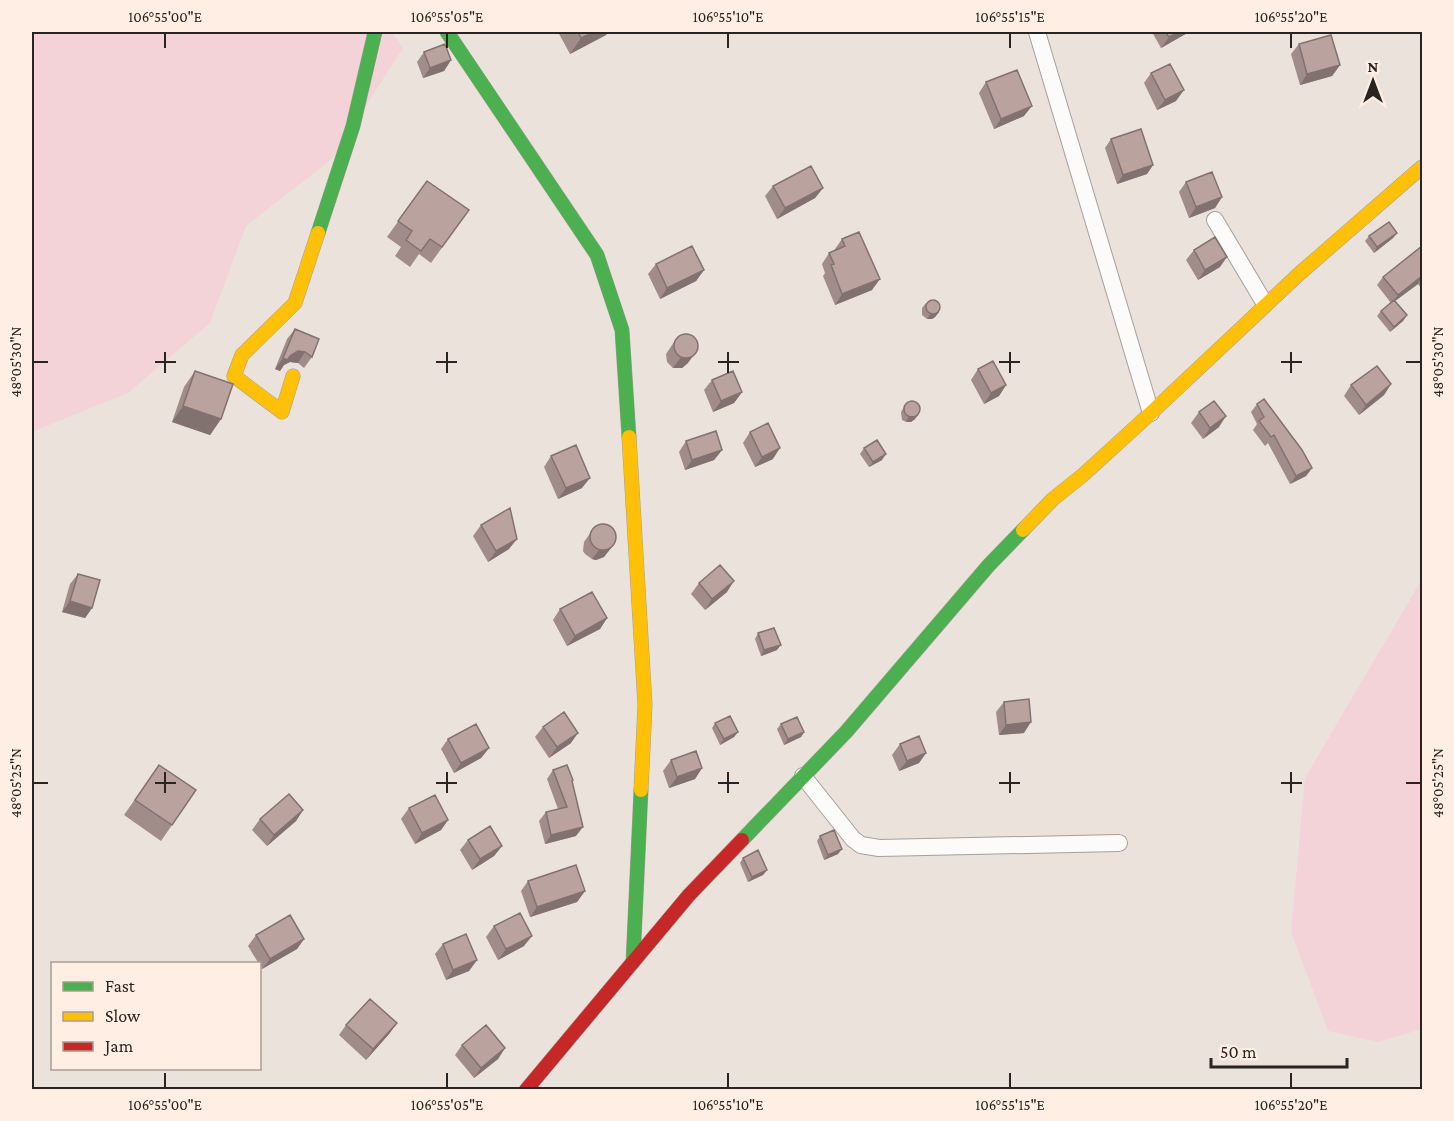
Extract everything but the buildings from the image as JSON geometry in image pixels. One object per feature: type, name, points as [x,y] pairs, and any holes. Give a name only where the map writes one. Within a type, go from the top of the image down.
[{"type":"street","points":[[293,376],[282,412],[234,376],[242,355],[295,303],[353,126],[375,32]]},
{"type":"street","points":[[447,32],[597,255],[622,330],[645,705],[633,962]]},
{"type":"street","points":[[1038,32],[1151,413]]},
{"type":"street","points":[[526,1089],[689,895],[846,732],[982,574],[1053,499],[1151,413],[1265,304],[1422,167]]},
{"type":"street","points":[[1215,220],[1265,304]]},
{"type":"street","points":[[803,776],[853,839],[861,845],[879,848],[1119,843]]},
{"type":"shaded area","points":[[32,32],[392,32],[403,48],[332,159],[246,226],[210,323],[128,393],[32,432]]},
{"type":"shaded area","points":[[1422,579],[1422,1029],[1378,1042],[1328,1031],[1291,932],[1305,778]]},
{"type":"traffic: fast","points":[[318,233],[353,126],[375,32]]},
{"type":"traffic: fast","points":[[447,32],[597,255],[622,330],[629,437]]},
{"type":"traffic: fast","points":[[742,840],[846,732],[989,565],[1023,530]]},
{"type":"traffic: fast","points":[[633,962],[641,790]]},
{"type":"traffic: slow","points":[[1023,530],[1053,499],[1151,413],[1299,274],[1422,167]]},
{"type":"traffic: slow","points":[[293,376],[282,412],[234,376],[242,355],[295,303],[318,233]]},
{"type":"traffic: slow","points":[[629,437],[645,705],[641,790]]},
{"type":"traffic: jam","points":[[526,1090],[689,895],[742,840]]}]
